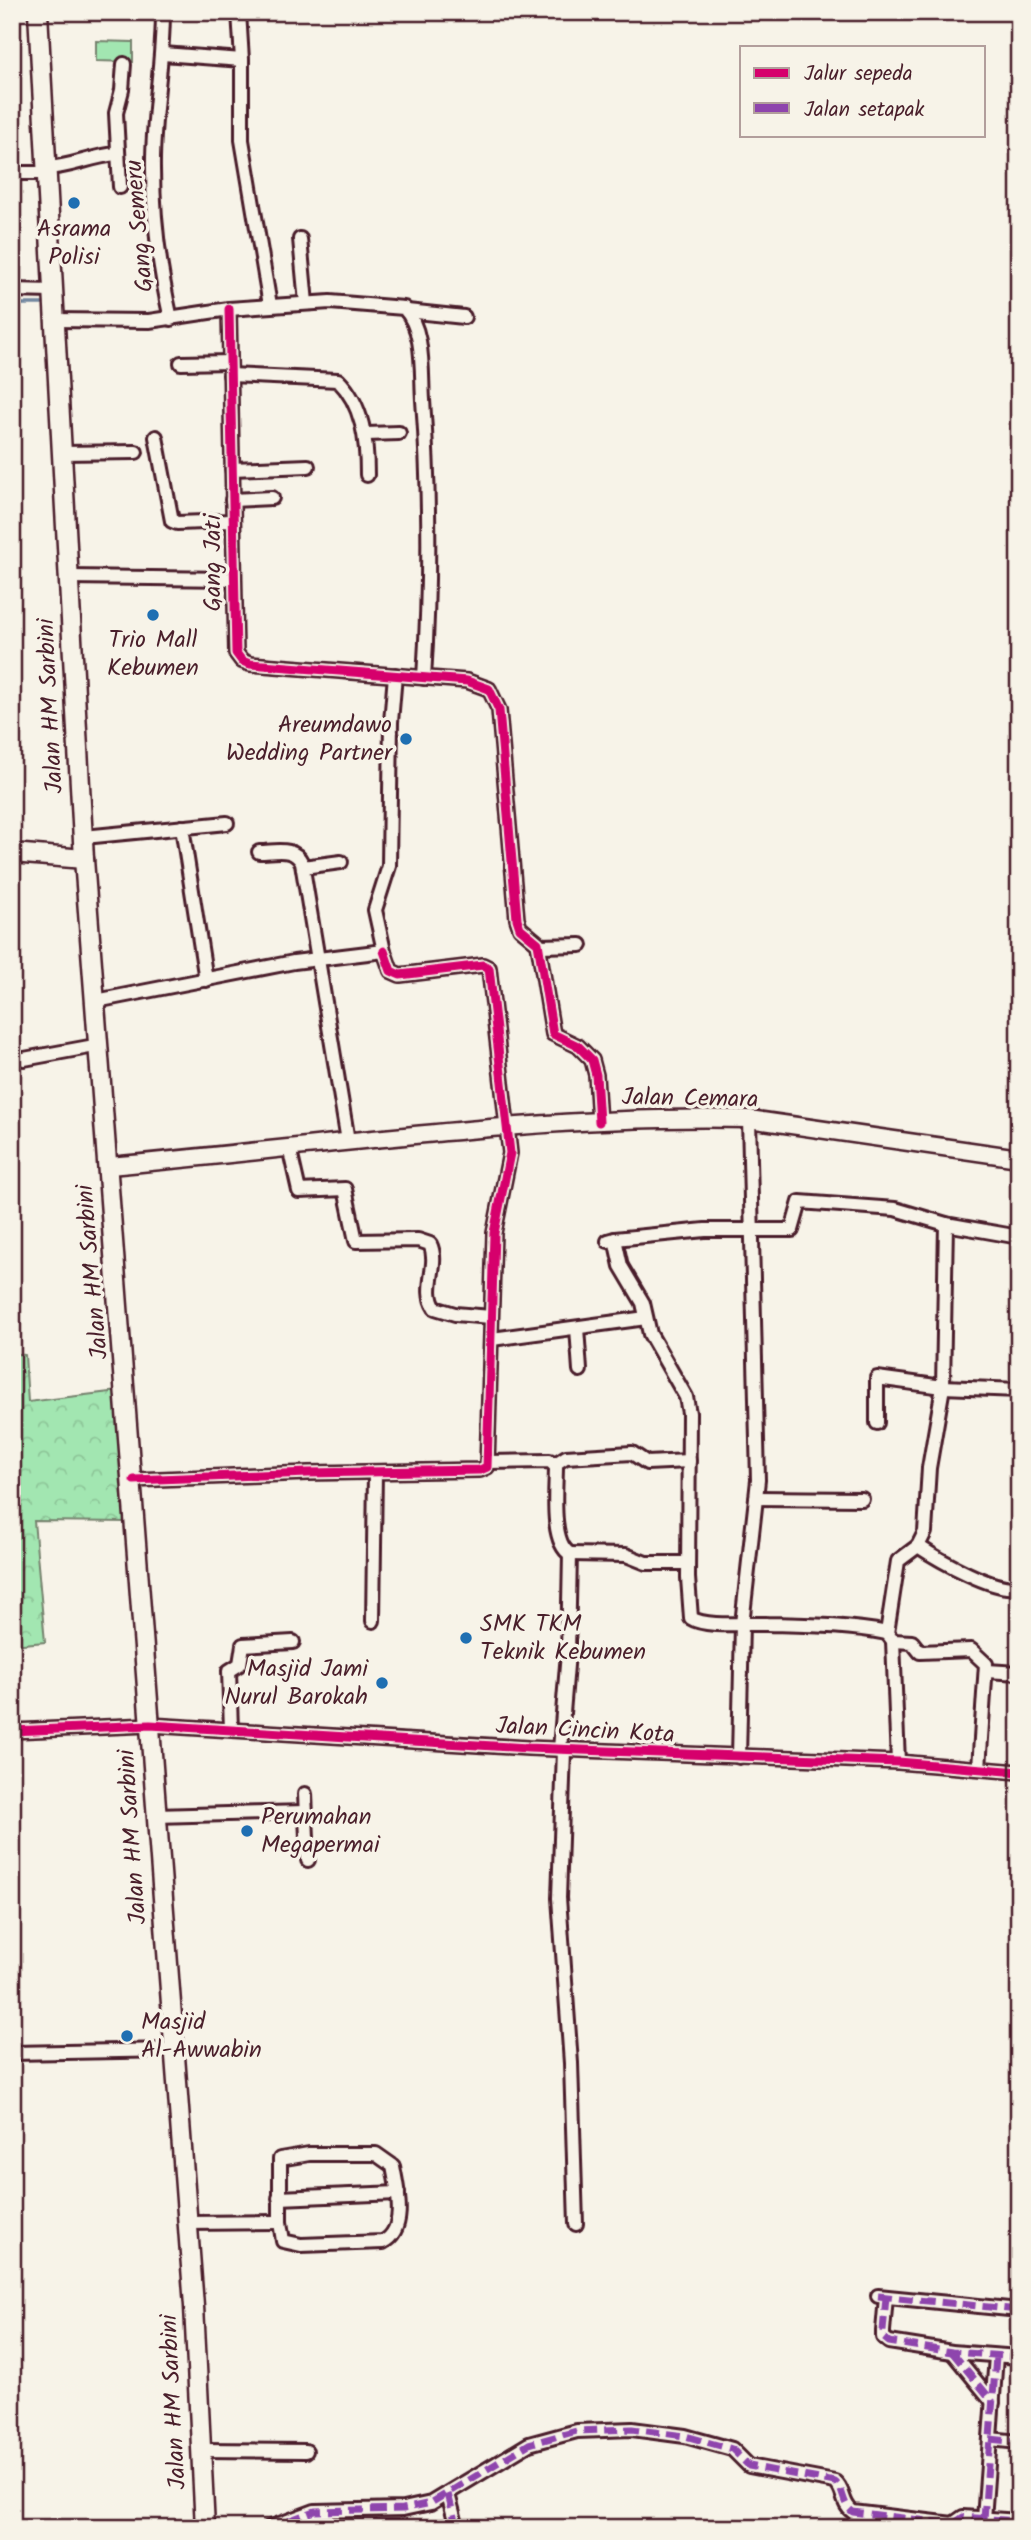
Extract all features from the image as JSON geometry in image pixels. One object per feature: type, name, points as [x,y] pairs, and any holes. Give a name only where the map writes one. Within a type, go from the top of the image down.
[{"type":"main road","name":"Jalan HM Sarbini","points":[[38,12],[84,859],[134,1480],[187,2223],[205,2528]]},
{"type":"main road","points":[[12,853],[84,859]]},
{"type":"street","name":"Gang Semeru","points":[[12,290],[53,305],[171,319],[162,283],[153,169],[163,54],[163,12]]},
{"type":"street","points":[[239,12],[242,140],[270,305]]},
{"type":"street","points":[[163,54],[242,60]]},
{"type":"street","points":[[120,187],[116,105],[122,90],[124,64]]},
{"type":"street","points":[[12,173],[69,167],[93,156],[117,154]]},
{"type":"street","points":[[300,239],[306,303]]},
{"type":"street","points":[[171,319],[229,309],[306,303],[367,303],[407,311],[464,317]]},
{"type":"street","name":"Gang Jati","points":[[229,309],[234,644],[242,661],[396,676]]},
{"type":"street","points":[[407,311],[414,321],[419,353],[430,518],[424,678]]},
{"type":"street","points":[[181,363],[338,380],[359,413],[366,434],[367,475]]},
{"type":"street","points":[[366,434],[399,433]]},
{"type":"street","points":[[156,437],[172,521],[232,521]]},
{"type":"street","points":[[62,453],[136,452]]},
{"type":"street","points":[[232,469],[308,466]]},
{"type":"street","points":[[232,500],[272,498]]},
{"type":"street","points":[[69,577],[233,579]]},
{"type":"street","points":[[134,1480],[480,1470],[485,1469],[488,1462],[494,1233],[510,1153],[508,1126],[488,966],[400,975],[391,971],[384,951],[375,910],[389,866],[391,722],[396,676],[482,685],[489,689],[499,710],[517,919],[520,928],[539,946],[551,1029],[556,1037],[578,1046],[592,1060],[596,1075],[599,1122]]},
{"type":"street","points":[[84,837],[227,823]]},
{"type":"street","points":[[182,827],[206,981]]},
{"type":"street","points":[[259,852],[294,852],[303,867],[348,1141]]},
{"type":"street","points":[[303,867],[341,862]]},
{"type":"street","points":[[539,946],[581,945]]},
{"type":"street","points":[[96,1001],[317,958],[384,951]]},
{"type":"street","points":[[24,1059],[100,1045]]},
{"type":"street","points":[[738,1757],[743,1624],[756,1498],[758,1404],[749,1119]]},
{"type":"street","name":"Jalan Cemara","points":[[109,1166],[508,1126],[749,1119],[1019,1158]]},
{"type":"street","points":[[289,1147],[299,1191],[345,1189],[356,1241],[418,1240],[430,1244],[433,1263],[430,1296],[435,1308],[455,1314],[491,1317]]},
{"type":"street","points":[[979,1768],[987,1671],[983,1660],[971,1650],[920,1652],[912,1642],[860,1628],[699,1622],[691,1618],[688,1563],[689,1413],[686,1397],[650,1335],[637,1289],[621,1266],[612,1240],[705,1230],[792,1230],[800,1202],[895,1209],[946,1224],[1019,1237]]},
{"type":"street","points":[[898,1762],[890,1637],[898,1561],[918,1546],[925,1532],[927,1479],[943,1387],[946,1224]]},
{"type":"street","points":[[492,1339],[646,1318]]},
{"type":"street","points":[[577,1328],[580,1370]]},
{"type":"street","points":[[877,1423],[877,1378],[943,1387],[1018,1389]]},
{"type":"street","points":[[555,1464],[566,1457],[632,1453],[647,1462],[689,1461]]},
{"type":"street","points":[[488,1462],[550,1461],[555,1464]]},
{"type":"street","points":[[555,1464],[559,1538],[563,1550],[570,1554],[626,1555],[646,1563],[688,1563]]},
{"type":"street","points":[[373,1621],[375,1472]]},
{"type":"street","points":[[756,1498],[862,1499]]},
{"type":"street","points":[[918,1546],[991,1583],[1007,1588],[1019,1586]]},
{"type":"street","points":[[570,1554],[559,1898],[571,2063],[576,2224]]},
{"type":"street","points":[[231,1729],[229,1671],[240,1664],[243,1645],[293,1642]]},
{"type":"street","points":[[987,1671],[1019,1673]]},
{"type":"street","name":"Jalan Cincin Kota","points":[[12,1731],[150,1725],[562,1750],[898,1762],[1019,1772]]},
{"type":"street","points":[[304,1794],[308,1860]]},
{"type":"street","points":[[156,1816],[304,1812]]},
{"type":"street","points":[[12,2053],[173,2049]]},
{"type":"street","points":[[299,2154],[376,2154],[393,2166],[398,2193],[396,2231],[383,2242],[288,2245],[283,2241],[279,2198],[280,2159],[299,2154]]},
{"type":"street","points":[[279,2198],[398,2193]]},
{"type":"street","points":[[187,2223],[280,2222]]},
{"type":"street","points":[[1019,2310],[882,2296],[885,2340],[952,2352],[1019,2357]]},
{"type":"street","points":[[952,2352],[993,2402]]},
{"type":"street","points":[[984,2519],[996,2356]]},
{"type":"street","points":[[269,2528],[315,2511],[403,2509],[431,2503],[541,2440],[577,2431],[632,2430],[685,2436],[732,2449],[750,2466],[835,2482],[841,2488],[845,2505],[853,2512],[953,2526],[963,2517],[1019,2521]]},
{"type":"street","points":[[990,2439],[1019,2442]]},
{"type":"street","points":[[200,2450],[306,2451]]},
{"type":"street","points":[[448,2494],[457,2528]]},
{"type":"green space","points":[[96,41],[133,42],[133,62],[96,61]]},
{"type":"green space","points":[[12,1280],[18,1354],[25,1355],[28,1402],[127,1390],[129,1522],[34,1521],[45,1642],[12,1645]]},
{"type":"waterway","points":[[12,304],[49,304]]},
{"type":"marked path","points":[[878,2296],[1019,2310]]},
{"type":"marked path","points":[[886,2297],[883,2337],[889,2342],[952,2352],[1019,2357]]},
{"type":"marked path","points":[[952,2352],[993,2402]]},
{"type":"marked path","points":[[984,2519],[996,2356]]},
{"type":"marked path","points":[[269,2528],[315,2511],[403,2509],[431,2503],[529,2444],[577,2431],[632,2429],[685,2436],[732,2449],[749,2466],[835,2482],[853,2512],[953,2524],[952,2528]]},
{"type":"marked path","points":[[990,2439],[1019,2442]]},
{"type":"marked path","points":[[448,2494],[457,2528]]},
{"type":"marked path","points":[[953,2524],[963,2517],[1019,2521]]},
{"type":"cycle path","points":[[229,309],[236,653],[242,661],[250,664],[467,681],[489,689],[499,710],[517,919],[520,928],[538,943],[553,1034],[578,1046],[592,1060],[596,1075],[599,1122]]},
{"type":"cycle path","points":[[134,1480],[480,1470],[487,1467],[494,1233],[510,1153],[489,968],[483,965],[400,975],[391,971],[384,951]]},
{"type":"cycle path","points":[[12,1731],[150,1725],[528,1748],[898,1762],[1019,1772]]},
{"type":"place","name":"Asrama Polisi","points":[[74,203]]},
{"type":"place","name":"Trio Mall Kebumen","points":[[153,615]]},
{"type":"place","name":"Areumdawo Wedding Partner","points":[[406,739]]},
{"type":"place","name":"SMK TKM Teknik Kebumen","points":[[466,1638]]},
{"type":"place","name":"Masjid Jami Nurul Barokah","points":[[382,1683]]},
{"type":"place","name":"Perumahan Megapermai","points":[[247,1831]]},
{"type":"place","name":"Masjid Al-Awwabin","points":[[127,2036]]}]
